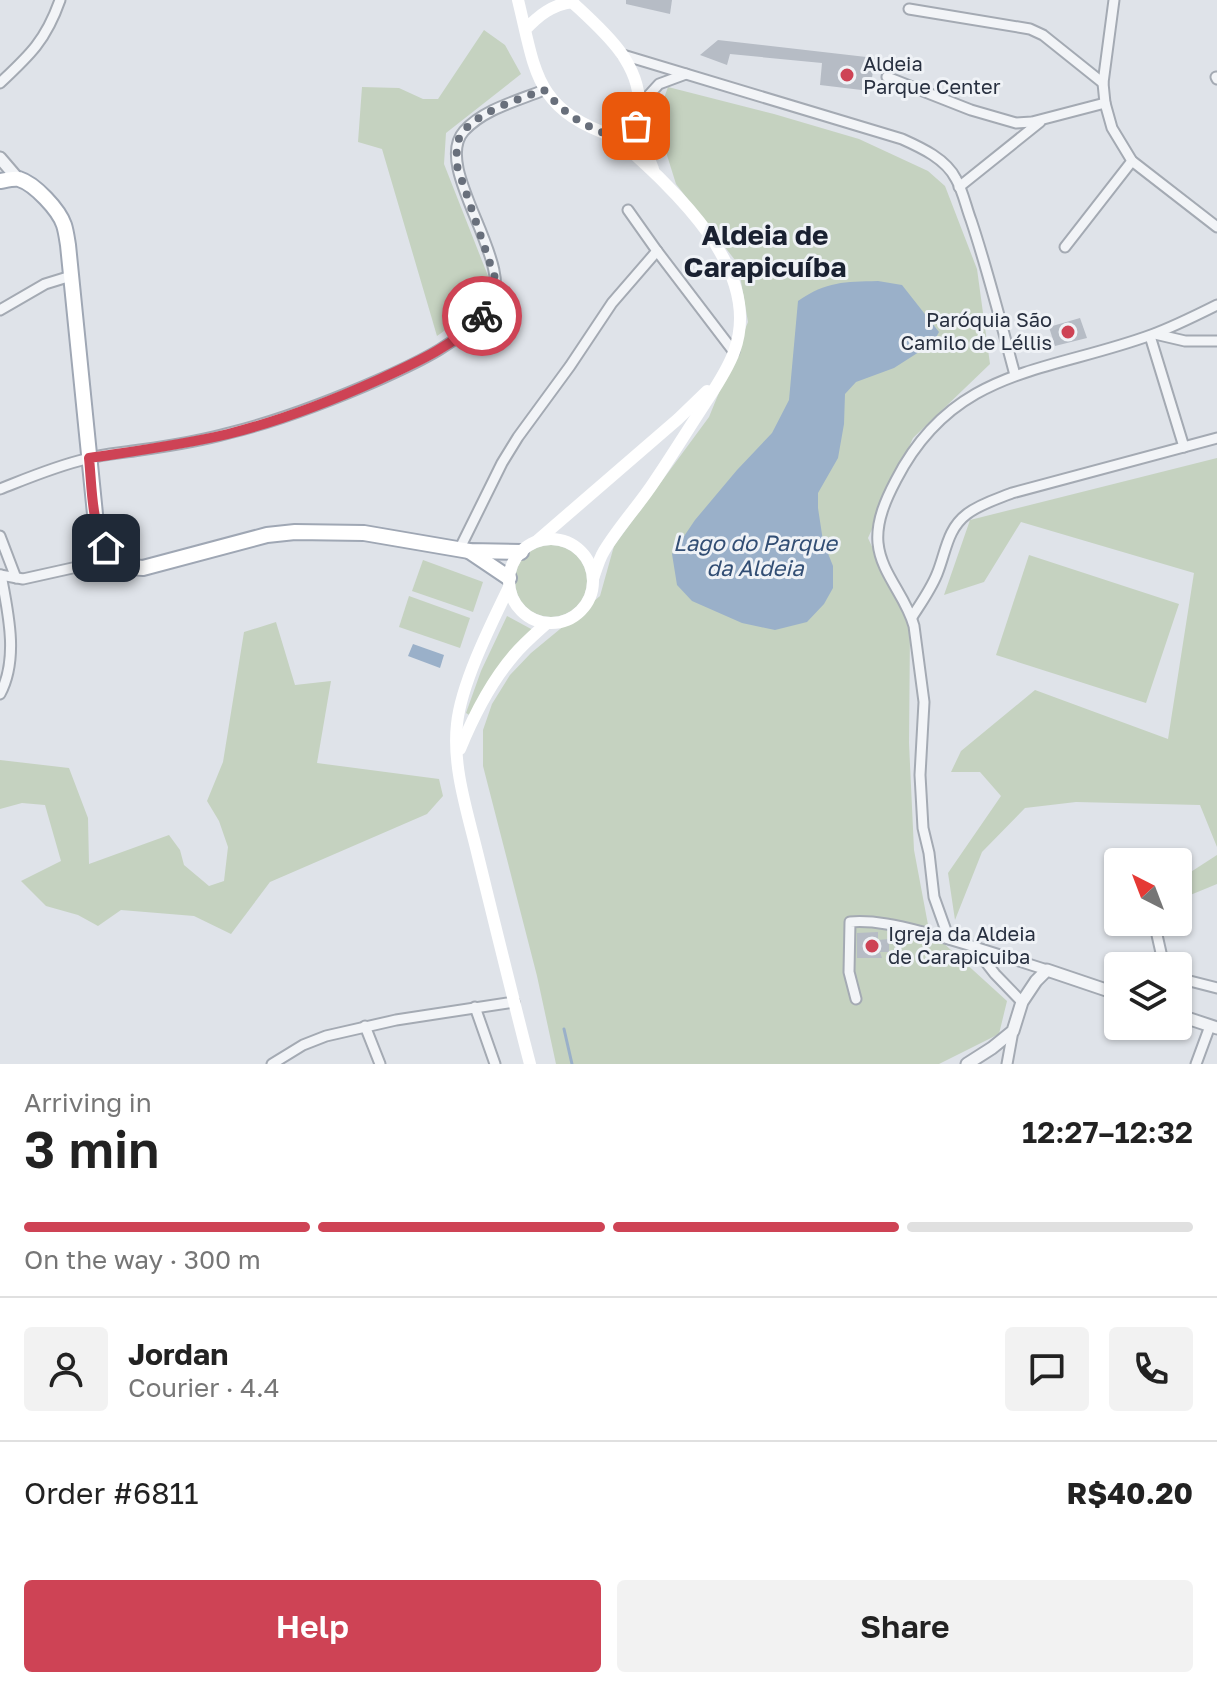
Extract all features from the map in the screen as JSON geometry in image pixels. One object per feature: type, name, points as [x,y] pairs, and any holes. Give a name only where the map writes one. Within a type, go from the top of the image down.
[{"type":"main road","points":[[464,550],[509,582],[512,598],[526,615],[547,623],[568,620],[577,614],[586,604],[603,552],[653,484],[724,374],[739,334],[736,292],[720,251],[655,172],[615,137],[577,121],[544,90],[533,66],[518,0]]},
{"type":"main road","points":[[525,30],[548,10],[571,1],[600,28],[623,55],[636,82],[639,106],[636,126],[655,172]]},
{"type":"main road","points":[[615,137],[636,126]]},
{"type":"main road","points":[[0,181],[18,179],[47,199],[64,225],[100,538],[113,559],[143,568],[267,535],[295,532],[364,533],[464,550],[521,552]]},
{"type":"main road","points":[[530,1064],[457,756],[456,726],[460,705],[509,582],[512,564],[521,552],[678,419],[724,374]]},
{"type":"main road","points":[[535,542],[561,540],[573,546],[583,554],[593,579]]},
{"type":"main road","points":[[457,756],[492,684],[515,654],[547,623]]},
{"type":"street","points":[[0,83],[40,43],[60,0]]},
{"type":"street","points":[[1114,0],[1103,83],[1112,128],[1132,161],[1217,227]]},
{"type":"street","points":[[909,9],[1030,29],[1043,35],[1103,83]]},
{"type":"street","points":[[623,55],[913,144],[924,148],[943,163],[956,178],[991,281],[1015,375]]},
{"type":"street","points":[[639,106],[659,84],[686,74]]},
{"type":"street","points":[[887,77],[935,97],[1016,123],[1105,103]]},
{"type":"street","points":[[0,489],[89,458],[228,434],[313,408],[411,365],[460,335],[492,305],[496,294],[487,249],[457,166],[456,147],[461,134],[474,121],[544,90]]},
{"type":"street","points":[[959,187],[1043,119]]},
{"type":"street","points":[[0,158],[18,179]]},
{"type":"street","points":[[1065,247],[1132,161]]},
{"type":"street","points":[[628,210],[734,352]]},
{"type":"street","points":[[464,550],[502,463],[518,437],[612,303],[657,251]]},
{"type":"street","points":[[0,310],[45,284],[71,276]]},
{"type":"street","points":[[949,939],[934,897],[923,828],[920,775],[924,702],[912,617],[880,556],[880,520],[889,493],[918,442],[963,401],[987,387],[1015,375],[1152,335],[1217,305]]},
{"type":"street","points":[[1152,335],[1185,341],[1217,341]]},
{"type":"street","points":[[1152,335],[1184,447]]},
{"type":"street","points":[[912,617],[937,574],[948,538],[956,524],[985,503],[1217,438]]},
{"type":"street","points":[[0,536],[16,578]]},
{"type":"street","points":[[0,694],[7,678],[9,656],[9,616],[1,575],[23,579],[37,577],[113,559]]},
{"type":"street","points":[[856,999],[849,972],[850,922],[859,921],[888,924],[949,939],[1104,989]]},
{"type":"street","points":[[974,947],[1022,1002]]},
{"type":"street","points":[[1010,1063],[1013,1031],[1022,1002],[1047,970]]},
{"type":"street","points":[[1192,982],[1217,988]]},
{"type":"street","points":[[272,1064],[314,1040],[365,1026],[514,1002]]},
{"type":"street","points":[[475,1007],[495,1064]]},
{"type":"street","points":[[1192,1020],[1213,1027],[1196,1064]]},
{"type":"street","points":[[365,1026],[380,1064]]},
{"type":"street","points":[[967,1064],[1013,1031]]},
{"type":"green space","points":[[484,30],[505,45],[521,74],[446,133],[444,164],[490,281],[467,312],[437,336],[382,149],[358,142],[362,87],[399,88],[423,99],[438,99]]},
{"type":"green space","points":[[668,87],[859,139],[928,171],[945,186],[977,269],[990,364],[913,438],[868,538],[910,629],[909,743],[914,850],[929,930],[1007,1001],[999,1034],[939,1064],[556,1064],[537,976],[483,766],[483,730],[492,704],[510,675],[531,653],[600,596],[614,546],[709,417],[748,322],[738,264],[676,184],[656,120]]},
{"type":"green space","points":[[1217,458],[1217,847],[1200,805],[1076,802],[1025,808],[982,852],[955,920],[948,873],[1001,796],[980,772],[951,772],[961,751],[1035,690],[1168,739],[1194,573],[1021,522],[984,582],[944,595],[970,520]]},
{"type":"green space","points":[[544,545],[558,545],[577,555],[587,574],[587,588],[577,607],[558,617],[544,617],[525,607],[515,588],[515,574],[525,555]]},
{"type":"green space","points":[[1029,555],[1179,604],[1146,703],[996,655]]},
{"type":"green space","points":[[423,560],[483,582],[473,612],[412,591]]},
{"type":"green space","points":[[409,596],[470,618],[460,648],[399,627]]},
{"type":"green space","points":[[507,616],[533,630],[497,669],[471,716],[466,713],[481,671]]},
{"type":"green space","points":[[276,622],[295,685],[331,681],[317,763],[439,779],[443,796],[427,814],[270,882],[231,934],[194,916],[121,910],[98,926],[78,915],[46,906],[21,881],[61,861],[45,805],[22,803],[0,809],[0,760],[69,768],[88,818],[89,864],[169,835],[180,850],[184,865],[209,886],[224,881],[228,847],[219,821],[207,801],[223,762],[244,632]]},
{"type":"green space","points":[[1217,855],[1217,884],[1192,894],[1192,871]]},
{"type":"water","name":"Lago do Parque da Aldeia","points":[[878,281],[902,285],[939,332],[933,343],[894,368],[856,382],[845,394],[838,458],[818,493],[823,541],[833,566],[833,588],[824,604],[807,622],[775,630],[742,623],[692,601],[677,585],[672,554],[695,520],[772,433],[789,400],[798,301],[836,284]]},
{"type":"water","points":[[413,644],[444,655],[440,668],[408,656]]},
{"type":"building","points":[[626,0],[672,0],[670,14],[626,4]]},
{"type":"building","name":"Aldeia Parque Center","points":[[718,40],[875,58],[870,91],[820,85],[822,63],[730,54],[727,65],[700,55]]},
{"type":"building","name":"Paróquia São Camilo de Léllis","points":[[1080,318],[1087,338],[1055,346],[1049,327]]},
{"type":"building","name":"Igreja da Aldeia de Carapicuiba","points":[[878,932],[878,940],[889,939],[889,952],[880,952],[882,958],[857,958],[857,933]]},
{"type":"waterway","points":[[564,1029],[572,1064]]},
{"type":"way so far","points":[[482,316],[492,305],[496,294],[495,278],[457,166],[456,147],[461,134],[474,121],[490,112],[544,90],[560,108],[593,130],[615,137],[636,126]]},
{"type":"place","name":"Aldeia Parque Center","points":[[847,75]]},
{"type":"place","name":"Paróquia São Camilo de Léllis","points":[[1068,332]]},
{"type":"place","name":"Igreja da Aldeia de Carapicuiba","points":[[872,946]]},
{"type":"district","name":"Aldeia de Carapicuíba","points":[[765,251]]},
{"type":"route","points":[[106,548],[96,524],[89,458],[228,434],[313,408],[436,352],[482,316]]}]
